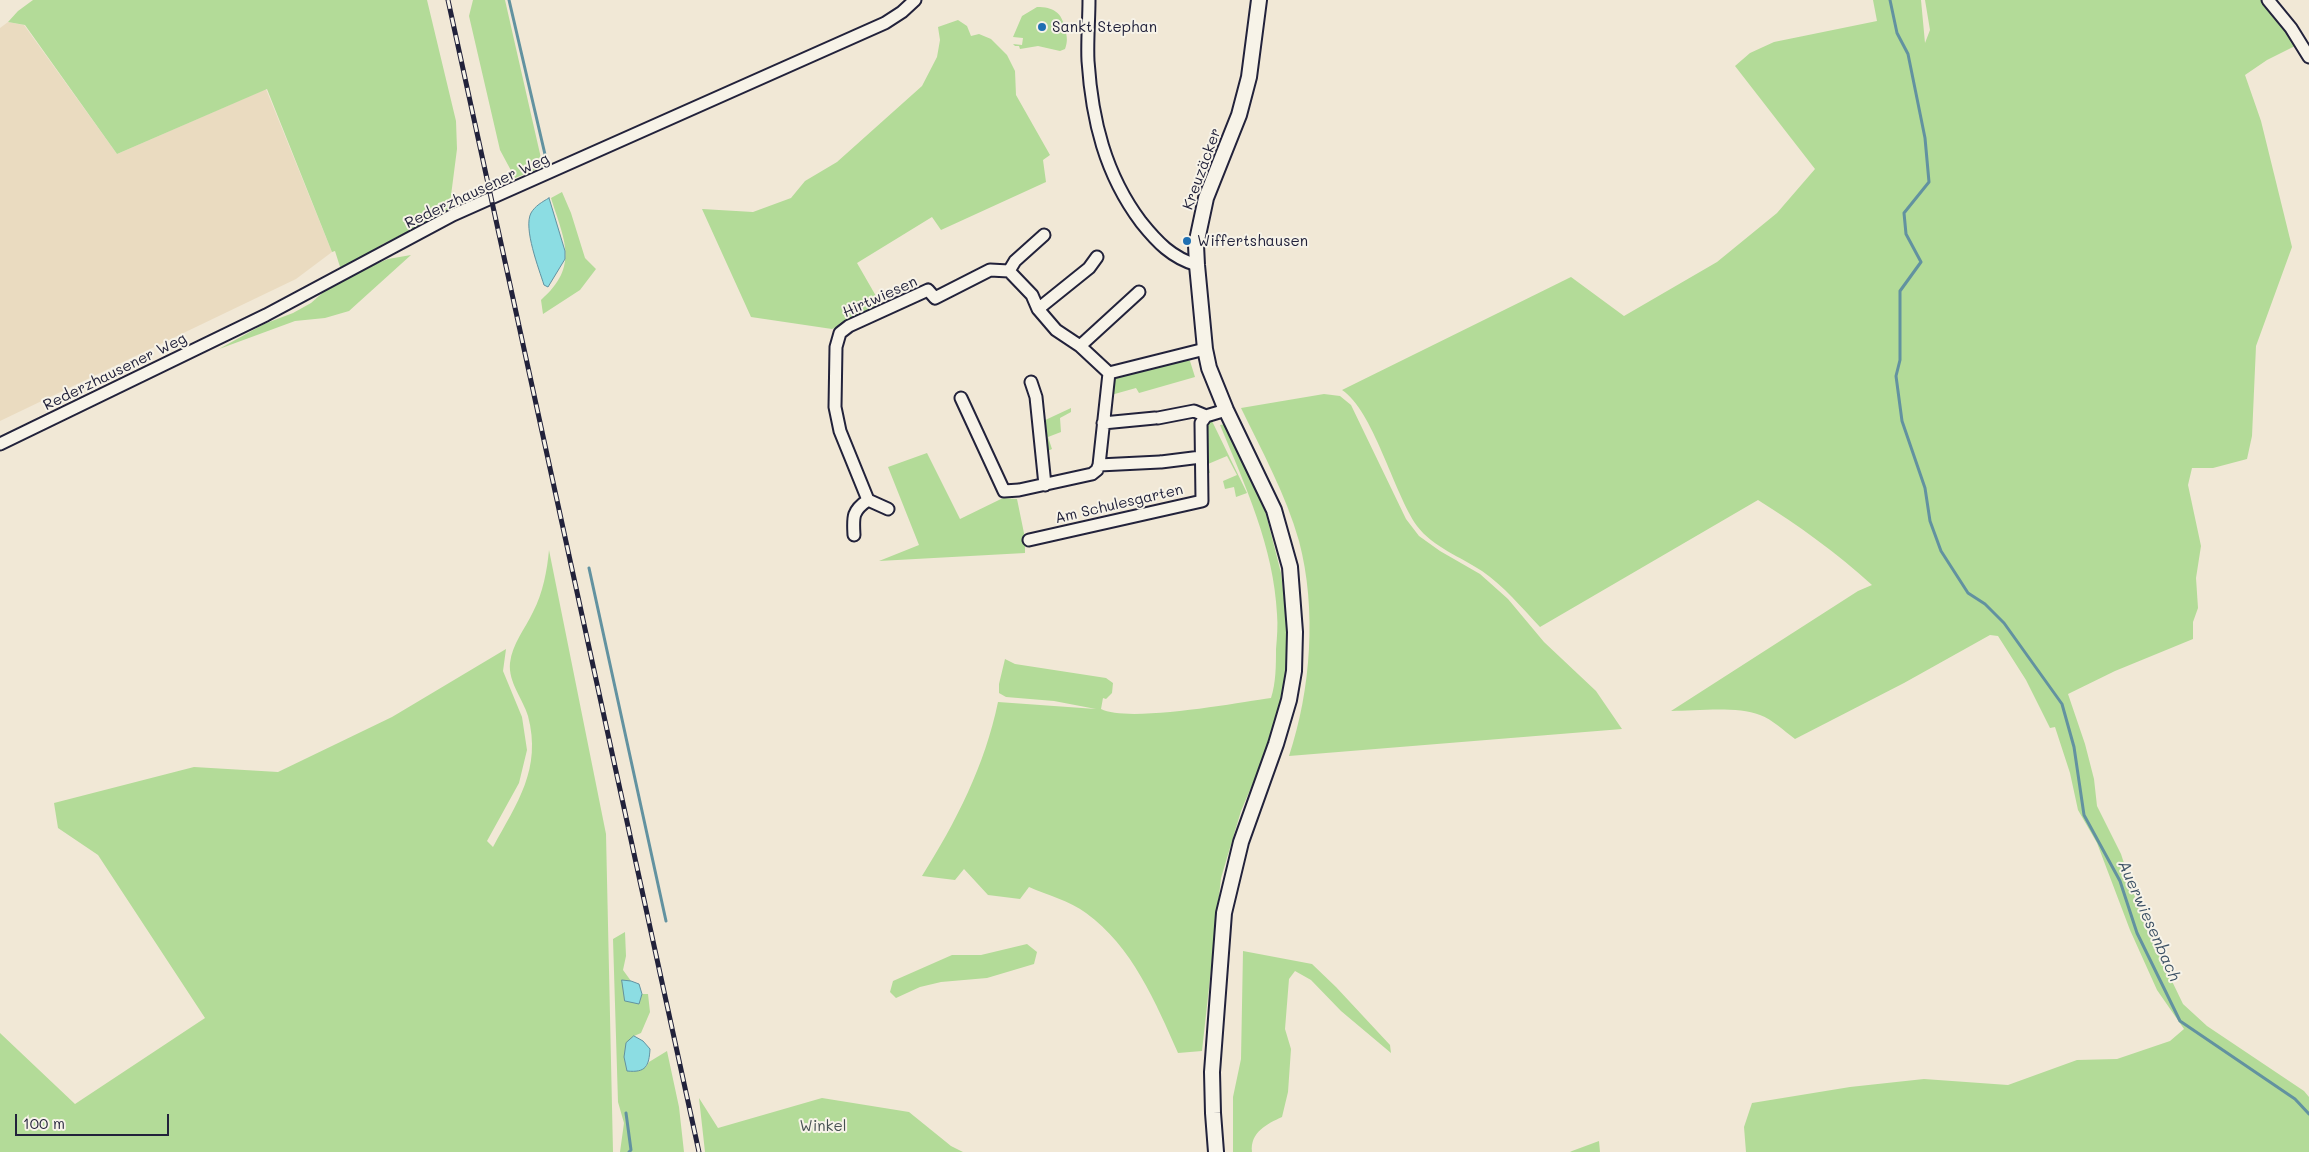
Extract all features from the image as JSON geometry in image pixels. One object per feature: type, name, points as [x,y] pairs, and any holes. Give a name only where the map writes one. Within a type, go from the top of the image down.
[{"type":"street","name":"Rederzhausener Weg","points":[[0,444],[266,315],[453,215],[886,23],[915,0]]},
{"type":"street","points":[[1089,0],[1088,60],[1094,113],[1115,182],[1125,201],[1147,230],[1174,257],[1197,265]]},
{"type":"street","name":"Kreuzäcker","points":[[1216,1152],[1212,1113],[1212,1072],[1224,913],[1241,842],[1285,716],[1289,700],[1296,632],[1289,559],[1274,510],[1226,410],[1209,368],[1205,349],[1197,265],[1196,245],[1206,198],[1239,115],[1249,77],[1259,0]]},
{"type":"street","points":[[2268,0],[2291,28],[2309,57]]},
{"type":"street","points":[[1044,235],[1015,261],[1009,271],[1032,295],[1038,309],[1056,330],[1080,346],[1110,373]]},
{"type":"street","points":[[1038,309],[1089,268],[1097,257]]},
{"type":"street","name":"Hirtwiesen","points":[[868,500],[840,432],[835,408],[836,347],[840,333],[849,326],[928,290],[935,298],[990,270],[1009,271]]},
{"type":"street","points":[[1080,346],[1139,292]]},
{"type":"street","points":[[1110,373],[1205,349]]},
{"type":"street","points":[[960,398],[1004,491],[1092,474],[1097,470],[1110,373]]},
{"type":"street","points":[[1030,382],[1036,397],[1045,484]]},
{"type":"street","points":[[1103,423],[1157,418],[1194,411],[1206,416],[1226,410]]},
{"type":"street","name":"Am Schulesgarten","points":[[1029,540],[1202,501],[1200,434],[1201,423],[1206,416]]},
{"type":"street","name":"Am Schulesgarten","points":[[1099,465],[1161,462],[1202,456]]},
{"type":"street","points":[[854,535],[853,517],[858,507],[868,500],[888,509]]},
{"type":"shaded area","points":[[8,22],[24,25],[117,154],[266,89],[332,252],[296,279],[0,421],[0,28]]},
{"type":"green space","points":[[33,0],[427,0],[456,121],[457,149],[449,211],[383,244],[341,270],[335,251],[332,252],[267,89],[117,154],[25,25],[8,22],[18,11]]},
{"type":"green space","points":[[473,0],[505,0],[543,167],[515,178],[500,150],[469,16]]},
{"type":"green space","points":[[1873,0],[1921,0],[1925,43],[1930,30],[1925,0],[2263,0],[2297,45],[2267,60],[2245,75],[2261,121],[2292,247],[2256,346],[2252,436],[2247,459],[2213,468],[2192,468],[2188,485],[2201,546],[2196,578],[2198,608],[2193,622],[2193,639],[2115,671],[2068,694],[2085,744],[2094,779],[2097,806],[2121,854],[2143,921],[2183,1004],[2207,1026],[2304,1091],[2309,1097],[2309,1152],[1746,1152],[1744,1127],[1752,1103],[1850,1087],[1924,1079],[2008,1085],[2077,1060],[2117,1059],[2170,1041],[2184,1029],[2157,990],[2130,930],[2097,843],[2078,810],[2070,773],[2055,727],[2050,728],[2026,680],[1998,636],[1990,635],[1904,683],[1795,739],[1769,720],[1750,712],[1728,710],[1671,711],[1858,591],[1872,585],[1817,540],[1758,500],[1540,627],[1498,583],[1482,571],[1439,546],[1417,526],[1408,511],[1373,433],[1353,400],[1342,390],[1571,277],[1624,316],[1717,262],[1777,213],[1815,169],[1735,66],[1750,53],[1774,42],[1877,21]]},
{"type":"green space","points":[[1037,7],[1052,9],[1062,18],[1067,36],[1065,49],[1060,51],[1038,46],[1020,49],[1019,46],[1013,44],[1022,45],[1023,38],[1013,37],[1022,16]]},
{"type":"green space","points":[[958,20],[967,26],[971,36],[979,34],[991,39],[1007,55],[1015,71],[1016,95],[1050,155],[1043,160],[1046,182],[941,230],[932,217],[857,263],[880,303],[832,329],[751,317],[702,209],[753,212],[791,198],[805,181],[837,162],[922,86],[937,57],[940,40],[938,27]]},
{"type":"green space","points":[[562,192],[571,213],[585,258],[596,269],[580,290],[543,314],[541,300],[553,288],[561,276],[565,264],[564,240],[551,198]]},
{"type":"green space","points":[[411,255],[349,311],[325,318],[295,321],[219,349],[264,324],[293,313],[311,303],[328,288],[360,271],[388,259]]},
{"type":"green space","points":[[1182,360],[1190,361],[1195,377],[1139,393],[1136,388],[1111,395],[1115,379],[1126,374]]},
{"type":"green space","points":[[1324,394],[1340,396],[1351,405],[1406,519],[1419,536],[1440,551],[1480,574],[1508,599],[1544,642],[1596,691],[1622,729],[1289,756],[1307,677],[1310,622],[1305,567],[1294,524],[1273,473],[1241,408]]},
{"type":"green space","points":[[1071,408],[1071,412],[1060,418],[1061,432],[1048,437],[1052,449],[1043,453],[1041,422]]},
{"type":"green space","points":[[1212,421],[1247,493],[1236,497],[1234,487],[1225,489],[1223,481],[1237,475],[1227,456],[1208,464],[1210,473],[1205,472],[1206,425]]},
{"type":"green space","points":[[1226,424],[1251,474],[1266,514],[1281,573],[1287,624],[1286,678],[1273,736],[1241,811],[1221,878],[1202,1051],[1178,1053],[1151,995],[1130,959],[1102,926],[1086,913],[1066,902],[1029,887],[1020,899],[988,895],[964,869],[955,880],[922,876],[958,814],[968,792],[985,748],[998,702],[1096,709],[1054,701],[1006,697],[999,693],[999,684],[1005,659],[1015,664],[1106,678],[1113,683],[1112,693],[1106,699],[1103,698],[1101,709],[1115,713],[1134,714],[1183,711],[1271,698],[1274,686],[1277,632],[1275,589],[1257,517],[1220,425]]},
{"type":"green space","points":[[927,453],[960,519],[1003,498],[1017,499],[1025,538],[1025,553],[879,561],[919,545],[888,467]]},
{"type":"green space","points":[[549,550],[606,834],[613,1152],[0,1152],[0,1033],[75,1104],[205,1018],[98,855],[58,828],[54,803],[194,767],[278,772],[392,717],[506,649],[503,671],[522,717],[527,750],[519,783],[487,841],[493,847],[525,785],[529,769],[532,753],[532,735],[526,710],[513,684],[510,663],[516,643],[530,618],[542,590]]},
{"type":"green space","points":[[625,932],[626,956],[623,970],[631,981],[622,981],[639,1004],[642,994],[648,994],[650,1012],[641,1033],[634,1036],[646,1067],[649,1062],[667,1051],[679,1107],[684,1152],[620,1152],[624,1123],[618,1102],[613,939]]},
{"type":"green space","points":[[1027,944],[1037,952],[1034,964],[987,978],[941,982],[920,987],[896,998],[890,992],[893,981],[952,955],[981,955]]},
{"type":"green space","points":[[1243,951],[1312,964],[1390,1045],[1391,1053],[1341,1011],[1311,980],[1295,971],[1289,979],[1285,1029],[1291,1049],[1288,1092],[1282,1117],[1265,1126],[1257,1134],[1252,1145],[1252,1152],[1233,1152],[1233,1097],[1241,1059]]},
{"type":"green space","name":"Winkel","points":[[699,1098],[718,1128],[822,1098],[909,1112],[951,1146],[963,1152],[705,1152]]},
{"type":"green space","points":[[1599,1141],[1600,1152],[1570,1152],[1572,1151]]},
{"type":"water","points":[[549,198],[565,251],[565,259],[548,287],[544,285],[533,249],[529,220],[531,213],[539,204]]},
{"type":"water","points":[[622,980],[639,984],[642,994],[639,1004],[625,1001]]},
{"type":"water","points":[[634,1036],[643,1041],[650,1049],[649,1060],[645,1067],[638,1071],[627,1071],[624,1057],[626,1043]]},
{"type":"waterway","points":[[509,0],[547,163]]},
{"type":"waterway","name":"Auerwiesenbach","points":[[1890,0],[1897,33],[1908,54],[1925,138],[1929,182],[1904,213],[1906,234],[1921,262],[1900,291],[1900,360],[1896,376],[1902,421],[1925,488],[1930,521],[1941,551],[1968,593],[1985,604],[2004,623],[2062,704],[2074,747],[2084,815],[2120,881],[2137,933],[2180,1021],[2295,1099],[2309,1114]]},
{"type":"waterway","points":[[589,568],[666,921]]},
{"type":"waterway","points":[[626,1113],[631,1150],[629,1152]]},
{"type":"railway","points":[[448,0],[699,1152]]},
{"type":"place","name":"Sankt Stephan","points":[[1042,27]]},
{"type":"place","name":"Wiffertshausen","points":[[1187,241]]}]
